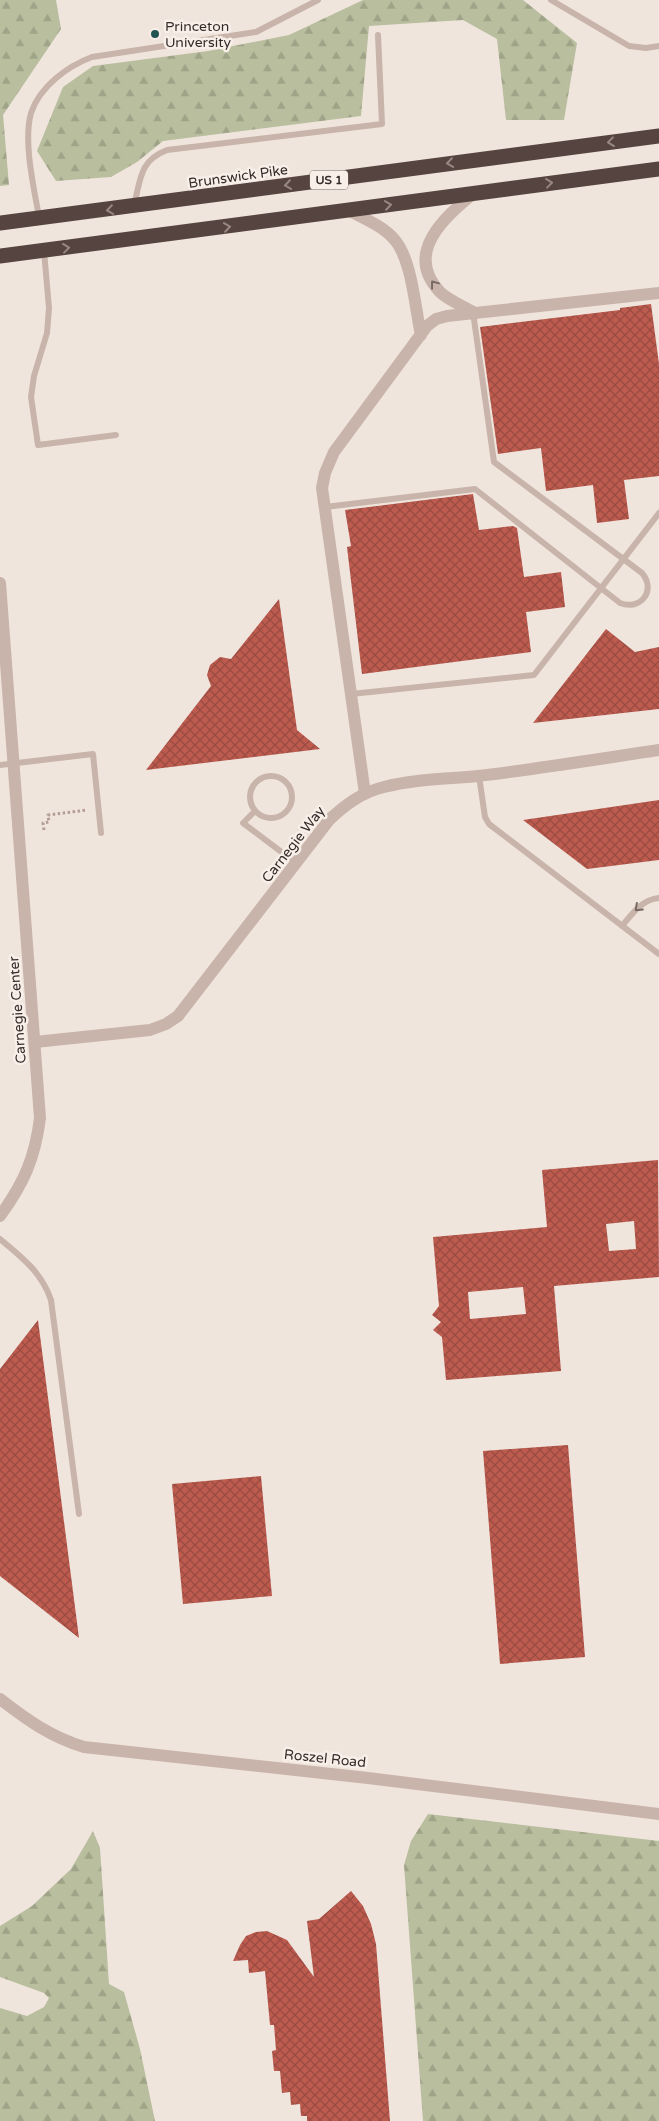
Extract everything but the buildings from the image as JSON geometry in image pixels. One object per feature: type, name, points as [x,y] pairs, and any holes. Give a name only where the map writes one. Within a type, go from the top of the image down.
[{"type":"highway","name":"Brunswick Pike","points":[[0,224],[659,136]]},
{"type":"highway","name":"US 1","points":[[0,256],[659,169]]},
{"type":"street","points":[[473,312],[441,293],[428,278],[426,256],[432,234],[442,221],[474,193]]},
{"type":"street","points":[[348,210],[380,228],[394,239],[406,260],[420,335]]},
{"type":"street","points":[[364,794],[322,488],[325,473],[334,452],[420,335],[436,319],[473,312],[659,293]]},
{"type":"street","name":"Carnegie Center","points":[[0,583],[40,1118],[37,1144],[30,1168],[0,1216]]},
{"type":"street","name":"Carnegie Way","points":[[34,1042],[150,1030],[166,1024],[186,1007],[329,820],[344,806],[364,794],[384,787],[406,783],[479,776],[659,750]]},
{"type":"street","name":"Roszel Road","points":[[0,1699],[39,1729],[63,1741],[84,1747],[368,1778],[659,1814]]},
{"type":"lane","points":[[39,219],[29,142],[31,114],[37,102],[56,78],[80,62],[92,57],[256,32],[318,0]]},
{"type":"lane","points":[[552,0],[629,46],[646,48],[659,46]]},
{"type":"lane","points":[[134,206],[144,167],[153,155],[167,150],[382,124],[378,35]]},
{"type":"lane","points":[[44,251],[49,308],[47,333],[34,376],[31,397],[38,446],[116,434]]},
{"type":"lane","points":[[325,507],[475,489],[620,603],[629,606],[638,604],[646,596],[649,588],[647,579],[624,559],[494,462],[473,312]]},
{"type":"lane","points":[[351,694],[534,674],[659,513]]},
{"type":"lane","points":[[0,765],[93,754],[101,832]]},
{"type":"lane","points":[[479,776],[485,817],[489,824],[659,954]]},
{"type":"lane","points":[[266,777],[280,778],[286,782],[292,794],[292,801],[286,812],[274,818],[267,818],[255,811],[250,798],[254,784],[266,777]]},
{"type":"lane","points":[[255,811],[243,823],[296,863]]},
{"type":"lane","points":[[622,926],[638,906],[651,899],[659,898]]},
{"type":"lane","points":[[0,1240],[35,1270],[46,1286],[51,1300],[78,1514]]},
{"type":"path","points":[[44,830],[43,822],[49,822],[48,815],[87,810]]},
{"type":"green space","points":[[0,0],[56,0],[61,29],[3,115],[9,185],[0,186]]},
{"type":"green space","points":[[363,0],[523,0],[577,43],[564,120],[506,120],[497,39],[463,20],[369,26],[361,116],[163,141],[137,162],[111,177],[56,181],[37,151],[63,87],[93,66],[208,51],[289,35]]},
{"type":"green space","points":[[428,1814],[659,1841],[659,2121],[423,2121],[404,1865],[411,1841]]},
{"type":"green space","points":[[93,1831],[100,1848],[109,1984],[124,1992],[140,2049],[155,2121],[0,2121],[0,2008],[27,2016],[44,2007],[49,1998],[44,1993],[0,1977],[0,1926],[32,1906],[71,1869]]},
{"type":"place","name":"Princeton University","points":[[155,34]]}]
